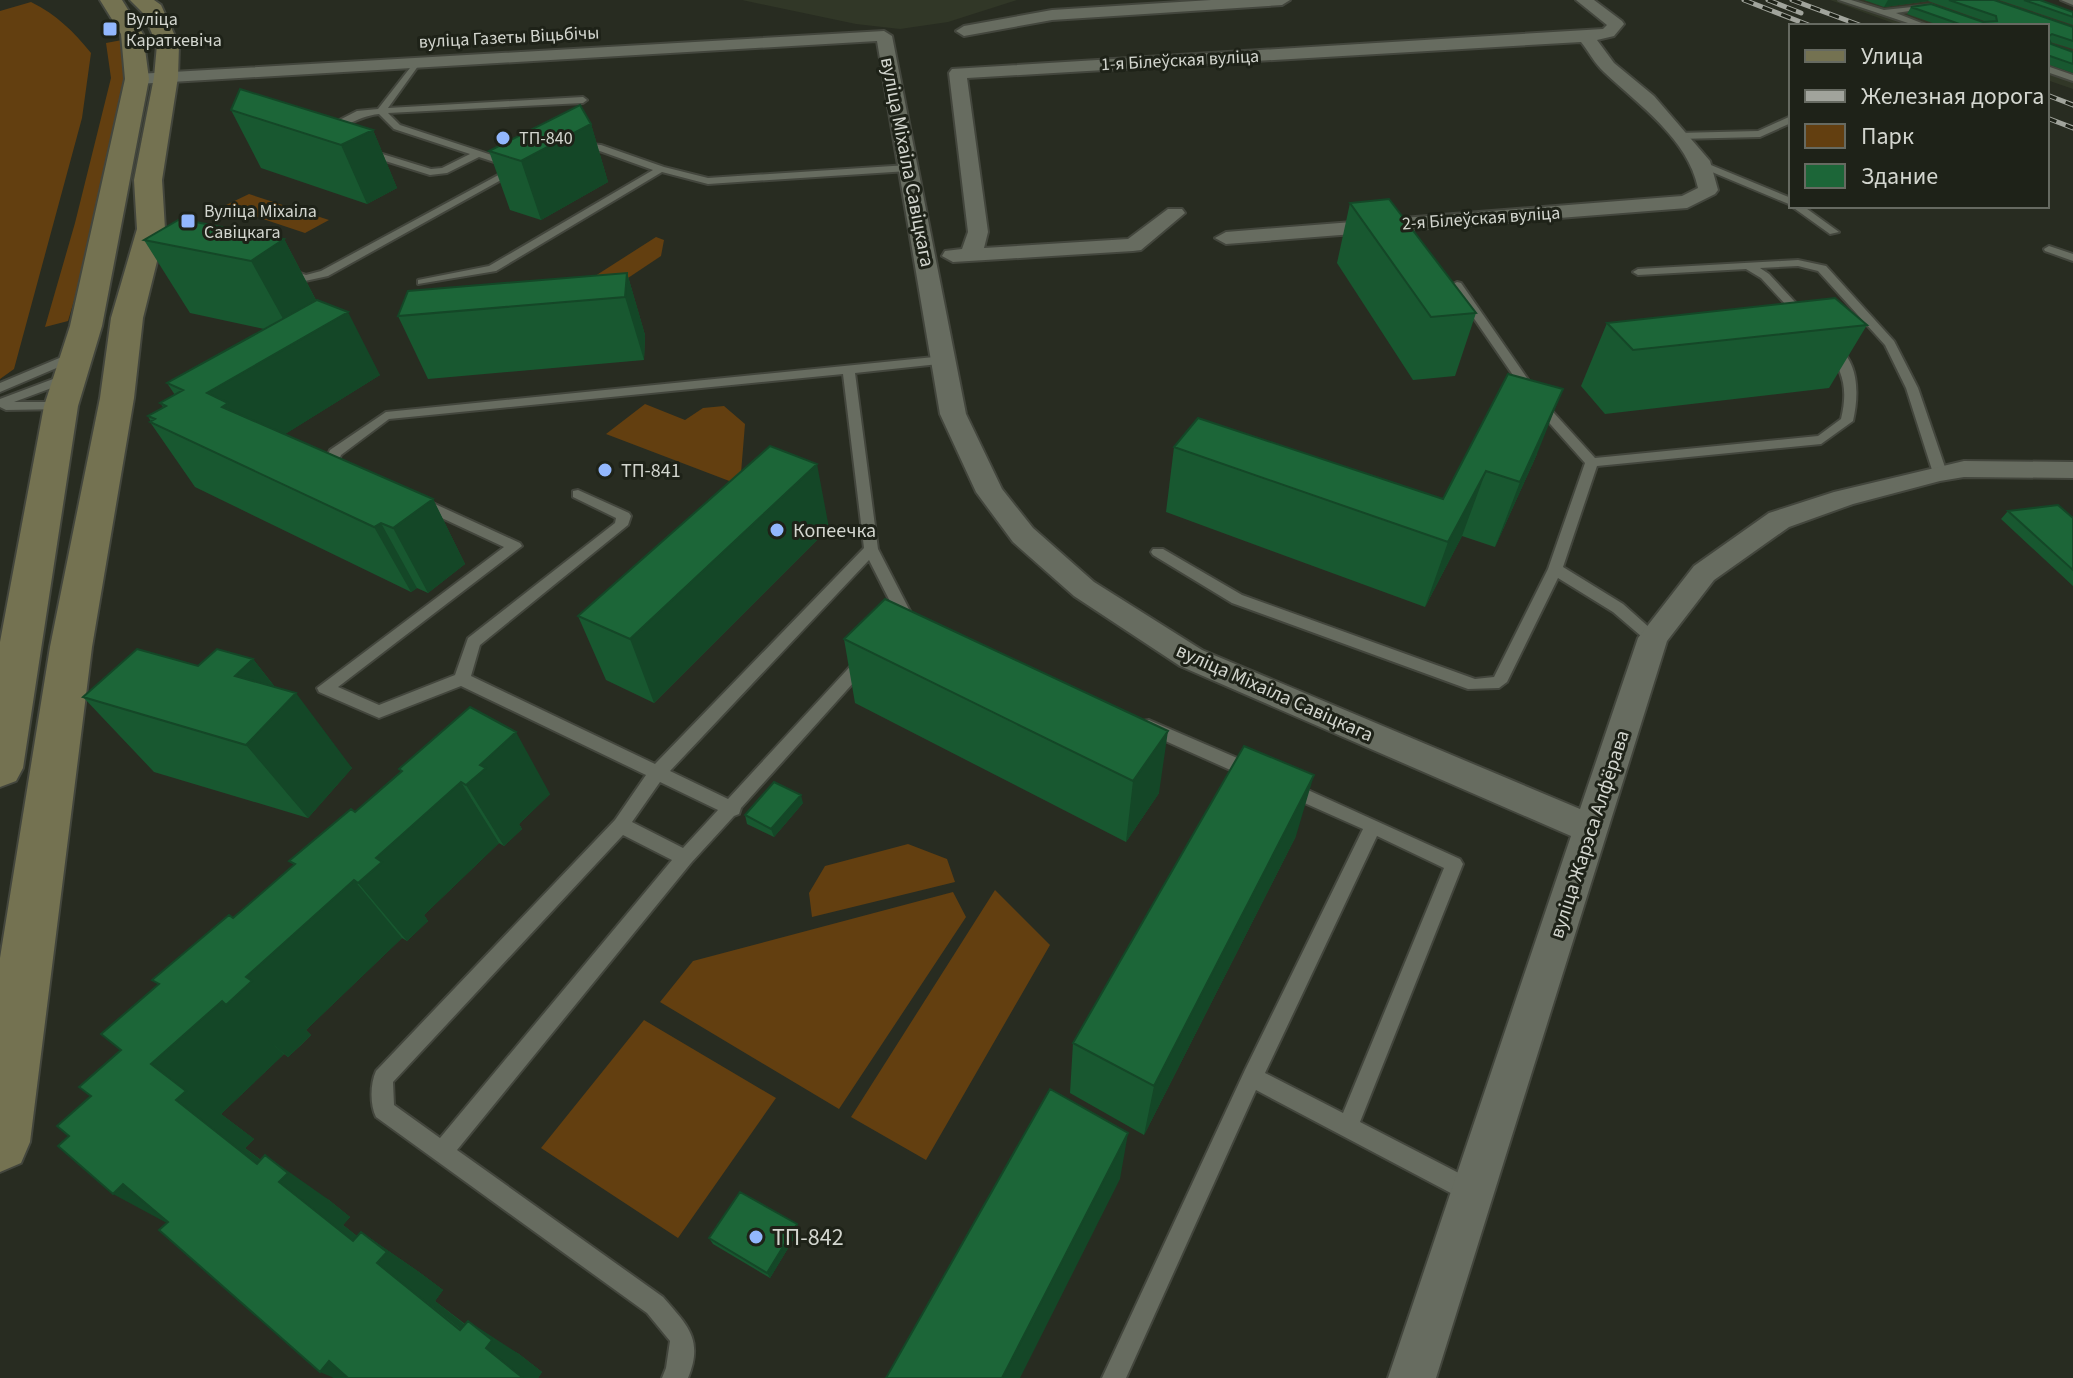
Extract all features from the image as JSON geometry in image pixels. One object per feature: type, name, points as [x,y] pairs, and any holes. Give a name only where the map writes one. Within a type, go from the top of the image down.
[{"type":"main road","points":[[0,1142],[71,647],[127,318],[151,229],[148,180],[152,78],[132,34],[111,0]]},
{"type":"main road","points":[[0,768],[70,379],[152,78],[168,45],[163,27],[153,10],[141,0]]},
{"type":"main road","points":[[70,379],[120,364]]},
{"type":"street","points":[[964,31],[1052,15],[1282,0]]},
{"type":"street","points":[[1584,0],[1616,24],[1608,33],[1586,37],[1608,67],[1648,100],[1703,165]]},
{"type":"street","name":"вуліца Газеты Віцьбічы","points":[[152,78],[884,36]]},
{"type":"street","name":"вуліца Міхаіла Савіцкага","points":[[884,36],[953,414],[990,492],[1023,535],[1084,589],[1191,658],[1590,829]]},
{"type":"street","name":"1-я Білеўская вуліца","points":[[971,255],[978,232],[958,73],[1586,37]]},
{"type":"street","name":"2-я Білеўская вуліца","points":[[1226,238],[1687,202],[1708,190],[1703,165]]},
{"type":"street","points":[[926,257],[1133,245],[1175,213]]},
{"type":"street","name":"вуліца Жарэса Алфёрава","points":[[1412,1378],[1653,638],[1704,573],[1779,520],[1844,498],[1952,471],[2073,470]]},
{"type":"lane","points":[[329,0],[348,0]]},
{"type":"lane","points":[[1843,0],[1919,24]]},
{"type":"lane","points":[[2065,0],[2073,3]]},
{"type":"lane","points":[[1884,12],[1935,6]]},
{"type":"lane","points":[[381,111],[417,62]]},
{"type":"lane","points":[[2049,70],[2073,78]]},
{"type":"lane","points":[[335,142],[321,137],[324,132],[360,113],[583,100]]},
{"type":"lane","points":[[276,268],[305,278],[324,274],[520,167],[397,127],[381,111]]},
{"type":"lane","points":[[1678,136],[1760,134],[1789,120]]},
{"type":"lane","points":[[348,146],[430,172],[444,171],[478,154]]},
{"type":"lane","points":[[561,149],[598,147],[661,169],[708,181],[908,168]]},
{"type":"lane","points":[[1703,165],[1789,201]]},
{"type":"lane","points":[[422,282],[492,269],[661,169]]},
{"type":"lane","points":[[1799,208],[1834,232]]},
{"type":"lane","points":[[2049,249],[2073,258]]},
{"type":"lane","points":[[1638,272],[1798,263],[1822,268],[1890,344],[1952,471]]},
{"type":"lane","points":[[1748,266],[1765,276],[1814,329]]},
{"type":"lane","points":[[1457,285],[1539,404],[1592,462]]},
{"type":"lane","points":[[1592,462],[1821,440],[1847,421],[1854,395],[1843,361],[1824,340]]},
{"type":"lane","points":[[360,475],[332,462],[335,453],[386,416],[944,360]]},
{"type":"lane","points":[[848,368],[871,549],[900,622],[934,629]]},
{"type":"lane","points":[[0,388],[24,377],[70,379]]},
{"type":"lane","points":[[24,377],[70,379]]},
{"type":"lane","points":[[0,405],[70,379]]},
{"type":"lane","points":[[0,405],[70,379]]},
{"type":"lane","points":[[1158,552],[1237,599],[1474,685],[1499,682],[1555,569],[1592,462]]},
{"type":"lane","points":[[402,494],[515,546],[325,688],[379,712],[462,679],[733,809]]},
{"type":"lane","points":[[462,679],[473,642],[621,525],[624,516],[578,494]]},
{"type":"lane","points":[[674,1378],[678,1372],[682,1337],[655,1305],[383,1110],[383,1078],[621,825],[657,773],[871,549]]},
{"type":"lane","points":[[1555,569],[1618,608],[1653,638]]},
{"type":"lane","points":[[442,1152],[685,858],[875,651]]},
{"type":"lane","points":[[1132,718],[1454,864],[1348,1127]]},
{"type":"lane","points":[[621,825],[685,858]]},
{"type":"lane","points":[[1114,1378],[1252,1077],[1373,826]]},
{"type":"lane","points":[[1252,1077],[1474,1193]]},
{"type":"shaded area","points":[[742,0],[1017,0],[948,22],[900,29],[856,24]]},
{"type":"shaded area","points":[[1830,0],[2038,0],[2073,12],[2073,89],[2049,81],[2049,24],[1896,24]]},
{"type":"green space","points":[[31,2],[64,24],[91,53],[82,118],[14,369],[0,379],[0,11]]},
{"type":"green space","points":[[122,40],[130,75],[98,219],[68,321],[45,327],[111,78],[106,43]]},
{"type":"green space","points":[[249,194],[329,220],[305,233],[224,206]]},
{"type":"green space","points":[[656,237],[664,240],[661,256],[586,306],[542,310]]},
{"type":"green space","points":[[645,404],[685,420],[703,408],[724,406],[745,424],[741,473],[732,482],[606,434]]},
{"type":"green space","points":[[908,844],[947,859],[955,882],[812,917],[809,893],[825,866]]},
{"type":"green space","points":[[995,890],[1050,945],[926,1160],[851,1117]]},
{"type":"green space","points":[[953,892],[966,917],[839,1109],[660,1002],[693,961]]},
{"type":"green space","points":[[644,1020],[776,1098],[678,1238],[541,1148]]},
{"type":"building","points":[[1949,0],[1994,0],[2073,27],[2073,41],[2052,34],[2049,36],[2049,24],[1959,24],[1911,7],[1931,4],[1983,22],[1997,21],[1996,16]]},
{"type":"building","points":[[2024,0],[2040,0],[2073,12],[2073,17]]},
{"type":"building","points":[[2049,39],[2051,44],[2073,52],[2073,64],[2049,56]]},
{"type":"building","points":[[240,89],[373,130],[341,145],[231,110]]},
{"type":"building","points":[[580,105],[591,124],[521,161],[489,151]]},
{"type":"building","points":[[1389,199],[1476,313],[1431,317],[1350,203]]},
{"type":"building","points":[[180,219],[284,239],[251,261],[144,240]]},
{"type":"building","points":[[627,273],[625,297],[398,316],[408,291]]},
{"type":"building","points":[[1835,298],[1867,325],[1633,350],[1607,323]]},
{"type":"building","points":[[317,300],[348,312],[207,393],[228,403],[222,407],[433,499],[393,528],[381,523],[374,527],[150,422],[155,419],[148,416],[166,406],[160,403],[183,390],[167,383]]},
{"type":"building","points":[[1508,374],[1563,389],[1520,482],[1486,471],[1448,542],[1174,447],[1198,418],[1443,499]]},
{"type":"building","points":[[770,446],[817,464],[630,639],[578,616]]},
{"type":"building","points":[[2058,505],[2073,518],[2073,570],[2008,511]]},
{"type":"building","points":[[885,599],[1168,731],[1133,781],[844,639]]},
{"type":"building","points":[[137,649],[198,666],[217,649],[253,659],[235,676],[296,693],[246,745],[83,697]]},
{"type":"building","points":[[470,707],[516,732],[480,765],[486,768],[466,785],[461,782],[376,858],[382,862],[358,883],[354,880],[246,977],[252,981],[226,1005],[222,1001],[151,1064],[186,1091],[176,1100],[257,1164],[265,1155],[288,1173],[279,1182],[353,1241],[361,1232],[387,1252],[377,1263],[460,1330],[468,1321],[492,1340],[486,1348],[523,1378],[348,1378],[329,1361],[320,1372],[159,1230],[168,1222],[123,1184],[113,1194],[58,1146],[69,1136],[57,1126],[91,1096],[79,1087],[121,1050],[101,1034],[159,984],[152,980],[229,915],[233,918],[295,864],[289,861],[351,809],[355,812]]},
{"type":"building","points":[[1244,746],[1314,775],[1154,1086],[1073,1043]]},
{"type":"building","points":[[774,782],[801,795],[771,829],[745,815]]},
{"type":"building","points":[[1050,1089],[1128,1133],[1002,1378],[886,1378]]},
{"type":"building","name":"ТП-842","points":[[740,1192],[797,1224],[767,1273],[709,1238]]},
{"type":"railway","points":[[1744,0],[1806,24]]},
{"type":"railway","points":[[1768,0],[1801,13]]},
{"type":"railway","points":[[1792,0],[1857,24]]},
{"type":"railway","points":[[2049,96],[2073,105]]},
{"type":"railway","points":[[2049,119],[2073,128]]},
{"type":"place","name":"Вуліца Караткевіча","points":[[110,29]]},
{"type":"place","name":"ТП-840","points":[[503,138]]},
{"type":"place","name":"Вуліца Міхаіла Савіцкага","points":[[188,221]]},
{"type":"place","name":"ТП-841","points":[[605,470]]},
{"type":"place","name":"Копеечка","points":[[777,530]]},
{"type":"place","name":"ТП-842","points":[[756,1237]]}]
